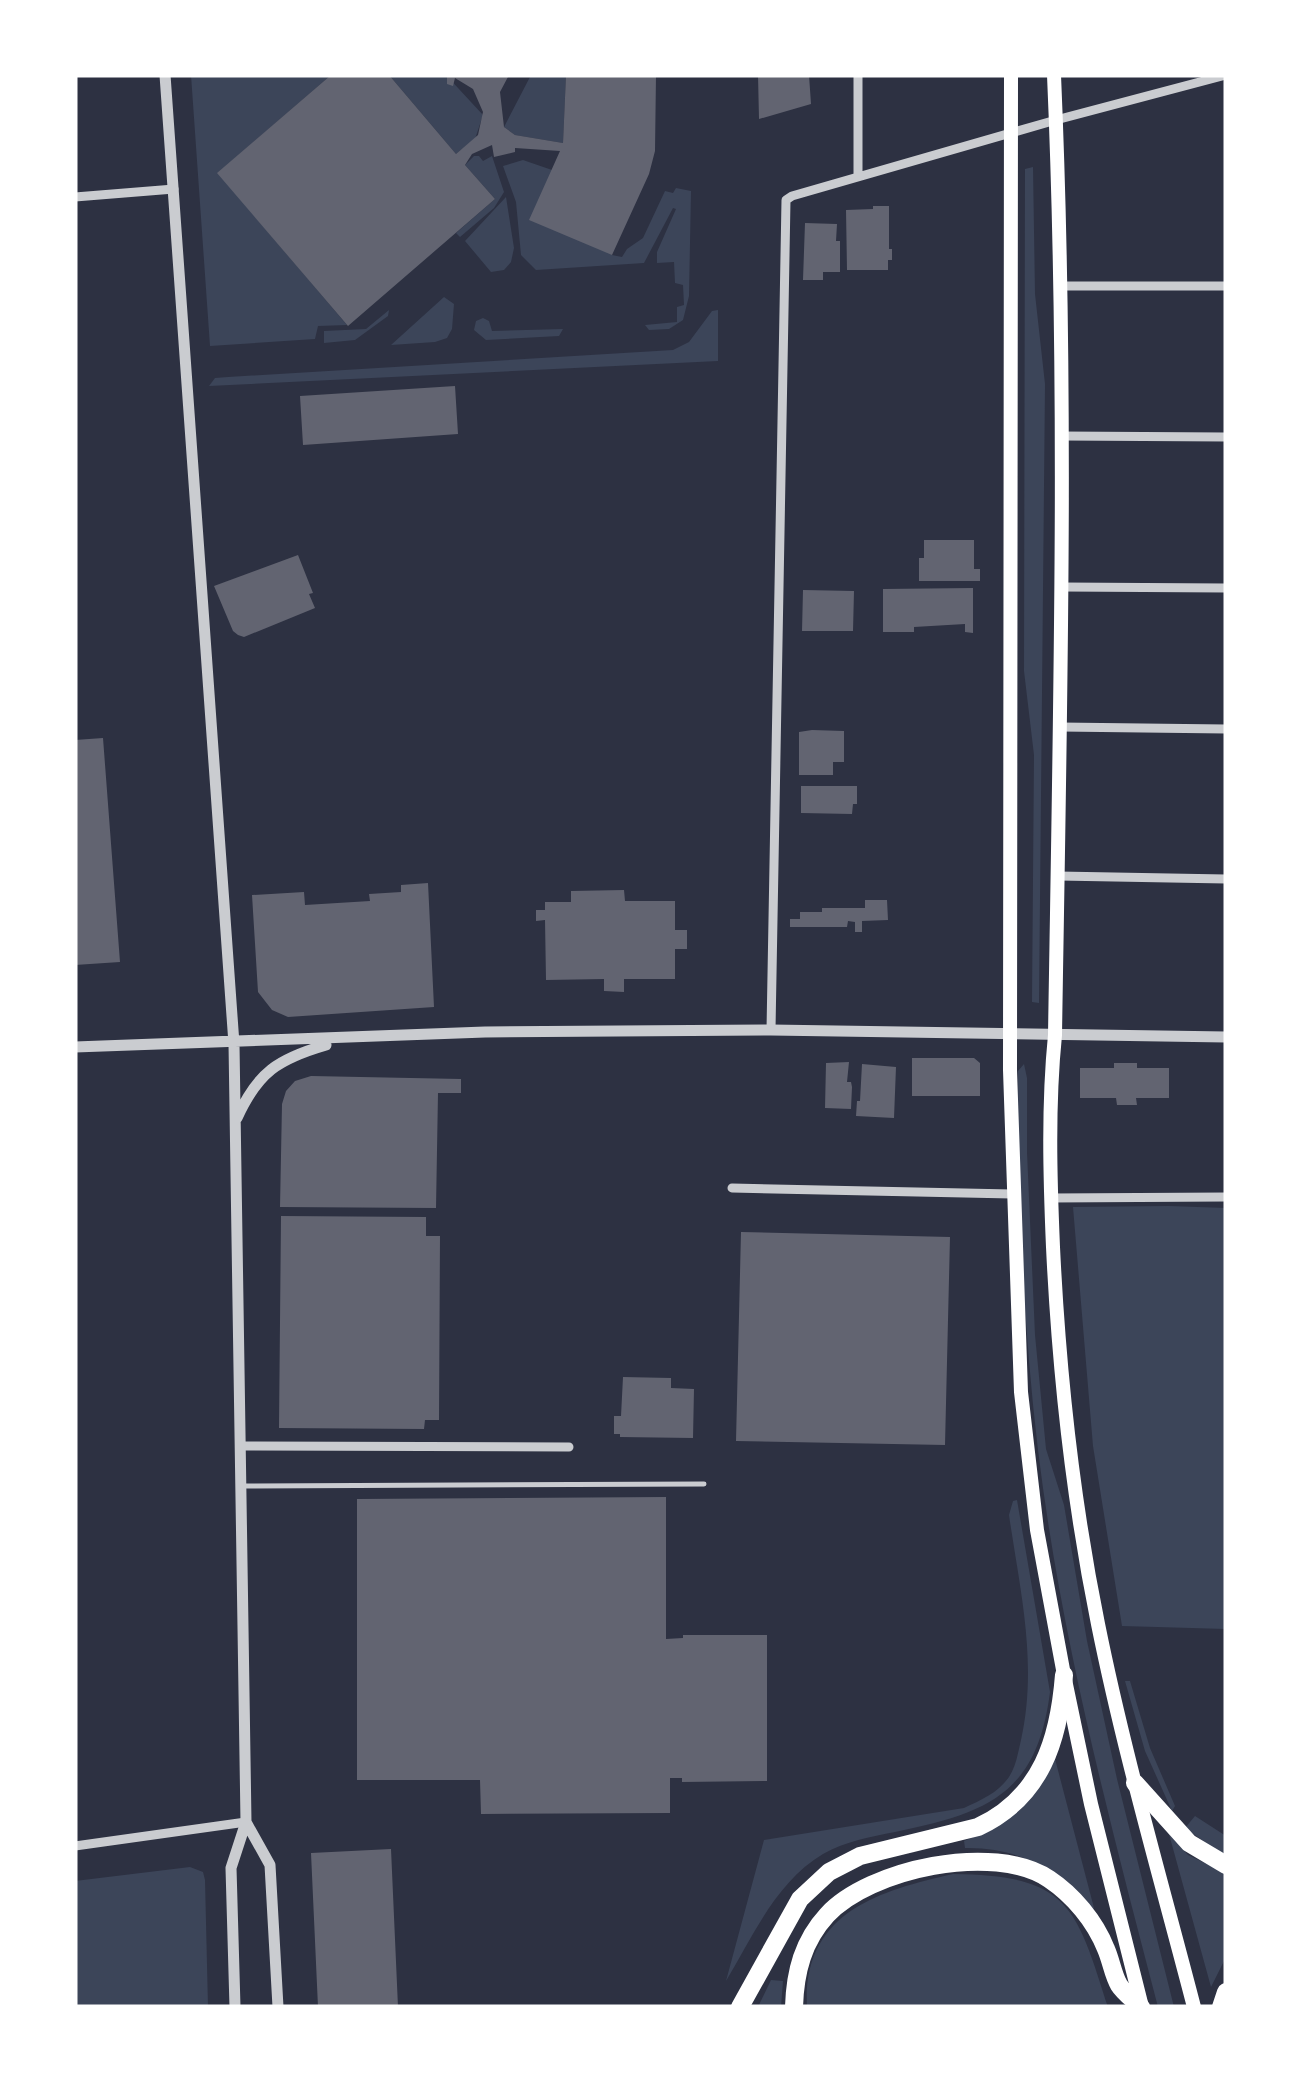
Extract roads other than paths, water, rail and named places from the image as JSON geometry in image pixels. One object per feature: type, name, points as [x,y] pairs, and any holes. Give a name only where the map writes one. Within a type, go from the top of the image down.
[{"type":"highway","points":[[740,2007],[800,1899],[829,1872],[860,1856],[978,1828],[1020,1796],[1050,1754],[1060,1720],[1064,1675]]},
{"type":"highway","points":[[1135,1783],[1190,1843],[1226,1865]]},
{"type":"highway","points":[[794,2007],[804,1949],[840,1903],[857,1891],[889,1879],[981,1860],[1019,1866],[1056,1884],[1092,1922],[1119,1985],[1141,2007]]},
{"type":"highway","points":[[1221,2007],[1226,1992]]},
{"type":"main road","points":[[1012,75],[1012,1194],[1021,1392],[1037,1530],[1064,1675],[1141,2007]]},
{"type":"main road","points":[[1054,75],[1061,286],[1062,587],[1052,1072],[1055,1297],[1077,1497],[1097,1620],[1194,2007]]},
{"type":"street","points":[[165,75],[234,1044],[246,1822],[231,1868],[235,2007]]},
{"type":"street","points":[[858,75],[858,176]]},
{"type":"street","points":[[772,1030],[786,200],[858,176],[1226,75]]},
{"type":"street","points":[[75,197],[174,190]]},
{"type":"street","points":[[1061,286],[1226,286]]},
{"type":"street","points":[[1061,436],[1226,437]]},
{"type":"street","points":[[1062,587],[1226,588]]},
{"type":"street","points":[[1060,727],[1226,729]]},
{"type":"street","points":[[1058,876],[1226,879]]},
{"type":"street","points":[[75,1047],[485,1032],[772,1030],[1226,1037]]},
{"type":"street","points":[[235,1122],[252,1085],[272,1068],[294,1056],[346,1039]]},
{"type":"street","points":[[732,1188],[1012,1194]]},
{"type":"street","points":[[1051,1198],[1226,1196]]},
{"type":"street","points":[[240,1446],[569,1447]]},
{"type":"street","points":[[75,1846],[246,1822]]},
{"type":"street","points":[[246,1822],[270,1865],[278,2007]]},
{"type":"lane","points":[[240,1486],[704,1484]]}]
